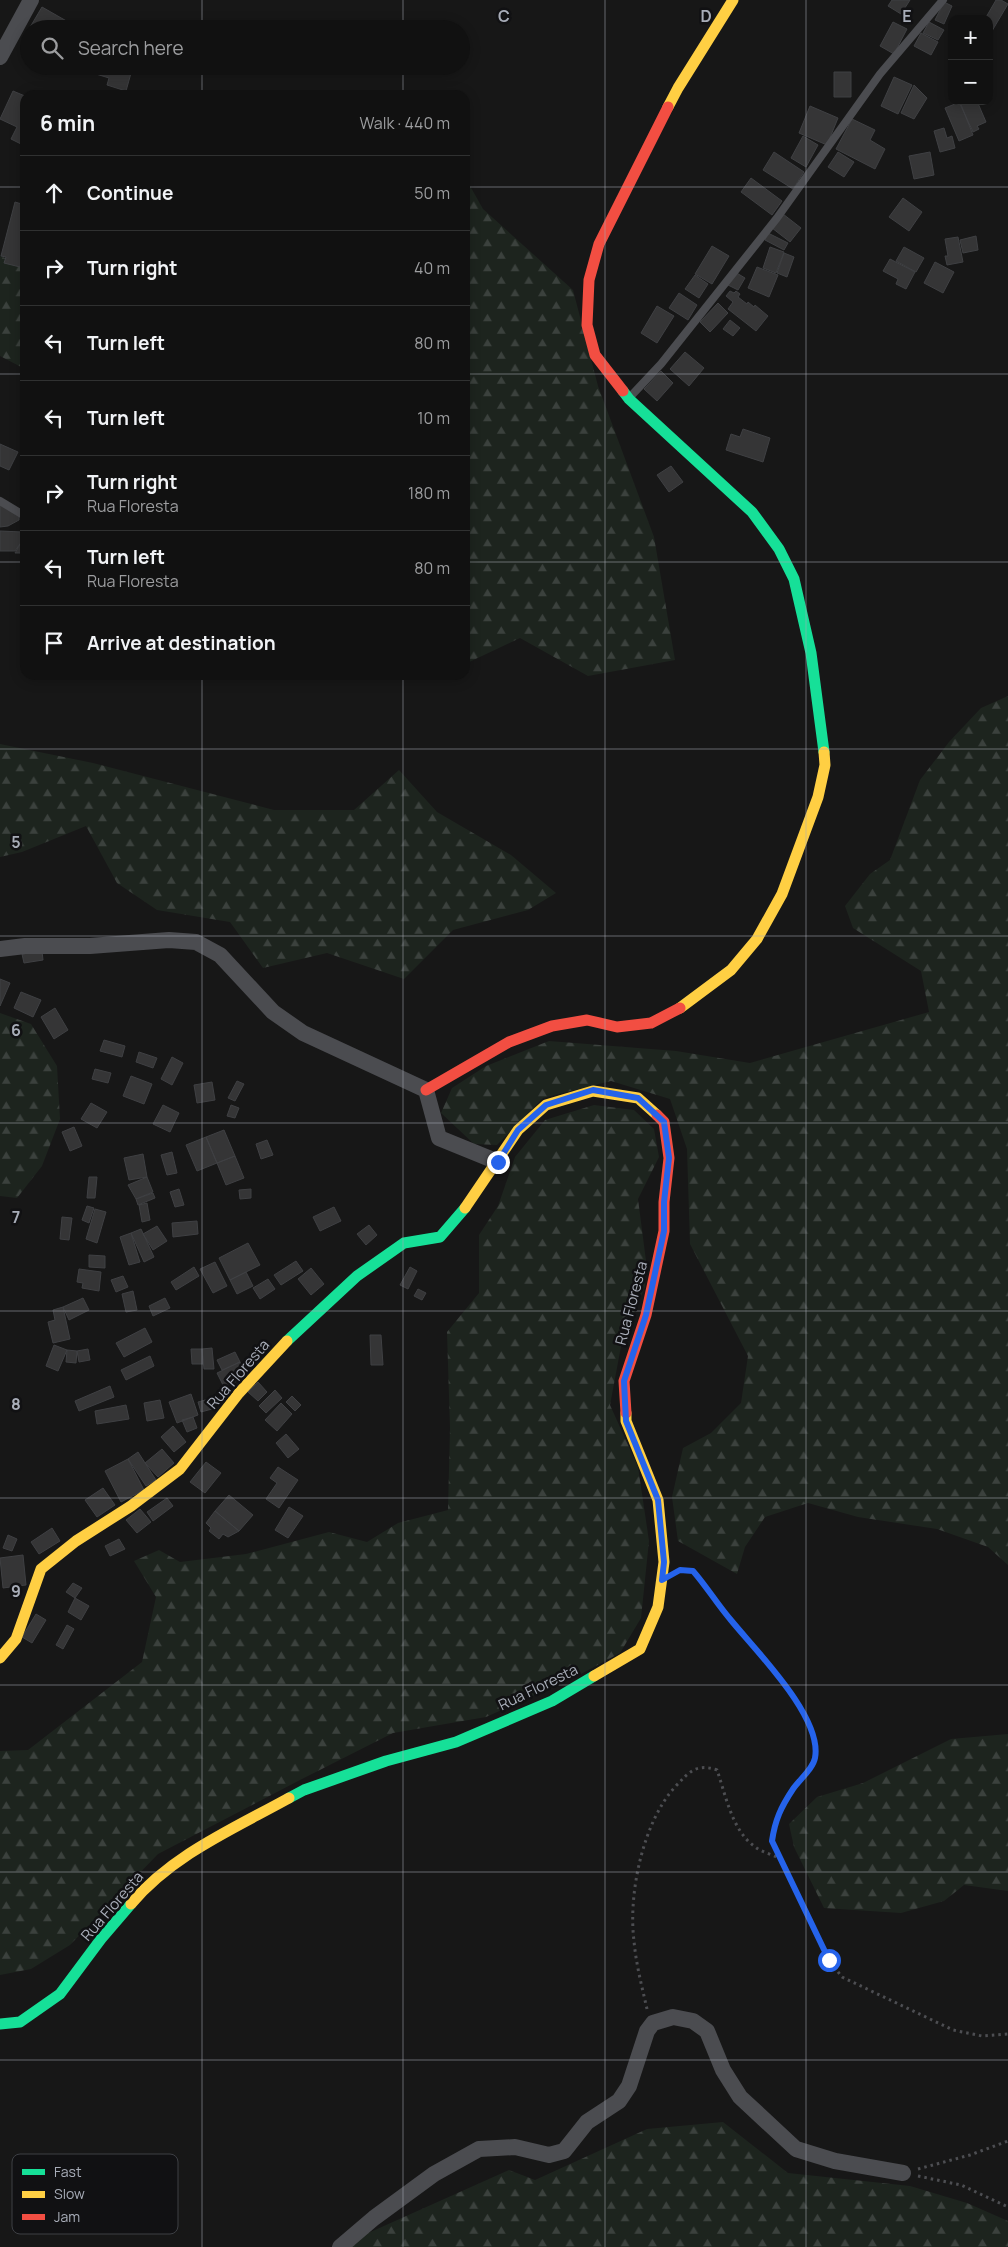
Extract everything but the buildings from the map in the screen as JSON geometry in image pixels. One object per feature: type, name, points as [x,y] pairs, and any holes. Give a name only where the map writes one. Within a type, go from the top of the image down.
[{"type":"street","points":[[20,20],[31,0]]},
{"type":"street","points":[[426,1090],[509,1042],[552,1026],[587,1020],[617,1027],[651,1023],[683,1007],[731,970],[757,939],[782,894],[818,797],[825,765],[823,734],[811,653],[794,579],[779,549],[752,512],[629,399],[595,355],[587,325],[589,280],[599,244],[678,88],[733,0]]},
{"type":"street","points":[[0,57],[20,20]]},
{"type":"street","points":[[0,949],[25,946],[90,946],[169,940],[196,942],[220,955],[273,1012],[303,1033],[426,1090],[439,1138],[498,1162]]},
{"type":"street","name":"Rua Floresta","points":[[0,1658],[16,1639],[41,1569],[76,1541],[131,1506],[180,1469],[239,1393],[297,1330],[357,1276],[404,1243],[440,1236],[464,1210],[518,1130],[546,1105],[593,1090],[638,1098],[664,1122],[669,1158],[664,1202],[664,1231],[646,1315],[624,1381],[626,1421],[658,1500],[664,1562],[658,1607],[640,1649],[552,1701],[456,1742],[386,1761],[304,1790],[188,1854],[146,1886],[101,1939],[60,1994],[20,2022],[0,2024]]},
{"type":"street","points":[[340,2247],[374,2218],[434,2174],[479,2149],[515,2147],[549,2155],[564,2151],[587,2122],[619,2100],[629,2086],[647,2031],[653,2024],[673,2017],[692,2021],[707,2031],[723,2070],[740,2097],[796,2148],[836,2161],[903,2173]]},
{"type":"lane","points":[[629,399],[661,364],[777,218],[880,74],[943,0]]},
{"type":"lane","points":[[0,502],[20,513]]},
{"type":"path","points":[[662,1580],[680,1570],[693,1571],[728,1618],[791,1693],[806,1720],[816,1744],[815,1761],[793,1790],[775,1820],[772,1841],[779,1858],[802,1899],[829,1960],[842,1977],[953,2030],[982,2036],[1008,2034]]},
{"type":"path","points":[[653,2024],[647,2009],[634,1941],[634,1896],[648,1835],[655,1816],[671,1791],[689,1771],[706,1767],[717,1770],[737,1826],[756,1848],[779,1858]]},
{"type":"path","points":[[903,2173],[970,2155],[1008,2141]]},
{"type":"path","points":[[903,2173],[961,2185],[1008,2207]]},
{"type":"green space","points":[[470,186],[483,209],[573,290],[598,386],[654,537],[675,660],[588,676],[520,638],[470,662]]},
{"type":"green space","points":[[0,256],[20,264],[20,366],[0,356]]},
{"type":"green space","points":[[1008,696],[1008,1565],[988,1547],[937,1529],[858,1517],[808,1503],[765,1517],[745,1547],[737,1574],[678,1541],[672,1497],[683,1448],[711,1433],[741,1403],[748,1356],[690,1244],[687,1149],[670,1099],[611,1081],[543,1098],[497,1145],[474,1144],[441,1113],[452,1088],[486,1066],[549,1041],[676,1051],[750,1063],[929,1012],[921,971],[853,928],[845,906],[870,874],[890,860],[920,780],[949,742],[981,708]]},
{"type":"green space","points":[[0,744],[93,763],[274,810],[354,810],[399,770],[437,812],[511,855],[556,893],[528,910],[453,930],[404,979],[327,953],[263,968],[230,922],[157,910],[117,883],[86,826],[22,852],[0,857]]},
{"type":"green space","points":[[0,1013],[31,1024],[57,1066],[60,1119],[42,1166],[17,1198],[0,1196]]},
{"type":"green space","points":[[594,1105],[634,1110],[654,1129],[659,1157],[638,1199],[646,1261],[645,1287],[622,1341],[610,1405],[638,1467],[649,1541],[641,1618],[620,1653],[579,1675],[486,1717],[393,1733],[300,1780],[158,1854],[70,1945],[31,1969],[0,1975],[0,1751],[28,1750],[142,1662],[156,1597],[134,1561],[159,1550],[180,1562],[246,1554],[329,1532],[367,1542],[398,1523],[448,1510],[450,1428],[447,1332],[479,1293],[479,1235],[498,1206],[515,1157],[545,1120]]},
{"type":"green space","points":[[1008,1734],[1008,1891],[964,1885],[944,1901],[901,1913],[824,1908],[794,1847],[789,1824],[817,1797],[863,1783],[951,1739]]},
{"type":"green space","points":[[723,2122],[788,2173],[910,2186],[967,2203],[1008,2221],[1008,2247],[351,2247],[366,2234],[509,2170],[535,2180],[647,2129]]},
{"type":"traffic: fast","points":[[623,391],[629,399],[752,512],[779,549],[794,579],[811,653],[824,752]]},
{"type":"traffic: fast","points":[[287,1341],[357,1276],[404,1243],[440,1237],[465,1208]]},
{"type":"traffic: fast","points":[[289,1798],[304,1790],[386,1761],[456,1742],[552,1701],[594,1676]]},
{"type":"traffic: fast","points":[[0,2024],[20,2022],[60,1994],[101,1939],[131,1904]]},
{"type":"traffic: slow","points":[[668,107],[733,0]]},
{"type":"traffic: slow","points":[[680,1008],[731,970],[757,939],[782,894],[818,797],[825,765],[824,752]]},
{"type":"traffic: slow","points":[[465,1208],[518,1130],[546,1105],[593,1091],[638,1098],[657,1115]]},
{"type":"traffic: slow","points":[[0,1658],[16,1639],[41,1569],[76,1541],[131,1506],[180,1469],[239,1393],[287,1341]]},
{"type":"traffic: slow","points":[[594,1676],[640,1649],[658,1607],[664,1562],[658,1500],[626,1421],[626,1413]]},
{"type":"traffic: slow","points":[[131,1904],[165,1871],[184,1857],[225,1832],[289,1798]]},
{"type":"traffic: jam","points":[[623,391],[595,355],[587,325],[589,280],[599,244],[668,107]]},
{"type":"traffic: jam","points":[[426,1090],[509,1042],[552,1026],[587,1020],[617,1027],[651,1023],[680,1008]]},
{"type":"traffic: jam","points":[[626,1413],[624,1381],[646,1315],[664,1231],[664,1202],[669,1158],[664,1122],[657,1115]]},
{"type":"route","points":[[498,1162],[518,1130],[546,1105],[593,1090],[638,1098],[664,1122],[669,1158],[664,1202],[664,1231],[646,1315],[624,1381],[626,1421],[658,1500],[664,1562],[662,1580],[680,1570],[693,1571],[728,1618],[791,1693],[806,1720],[816,1744],[815,1761],[793,1790],[775,1820],[772,1841],[779,1858],[802,1899],[829,1960]]}]
